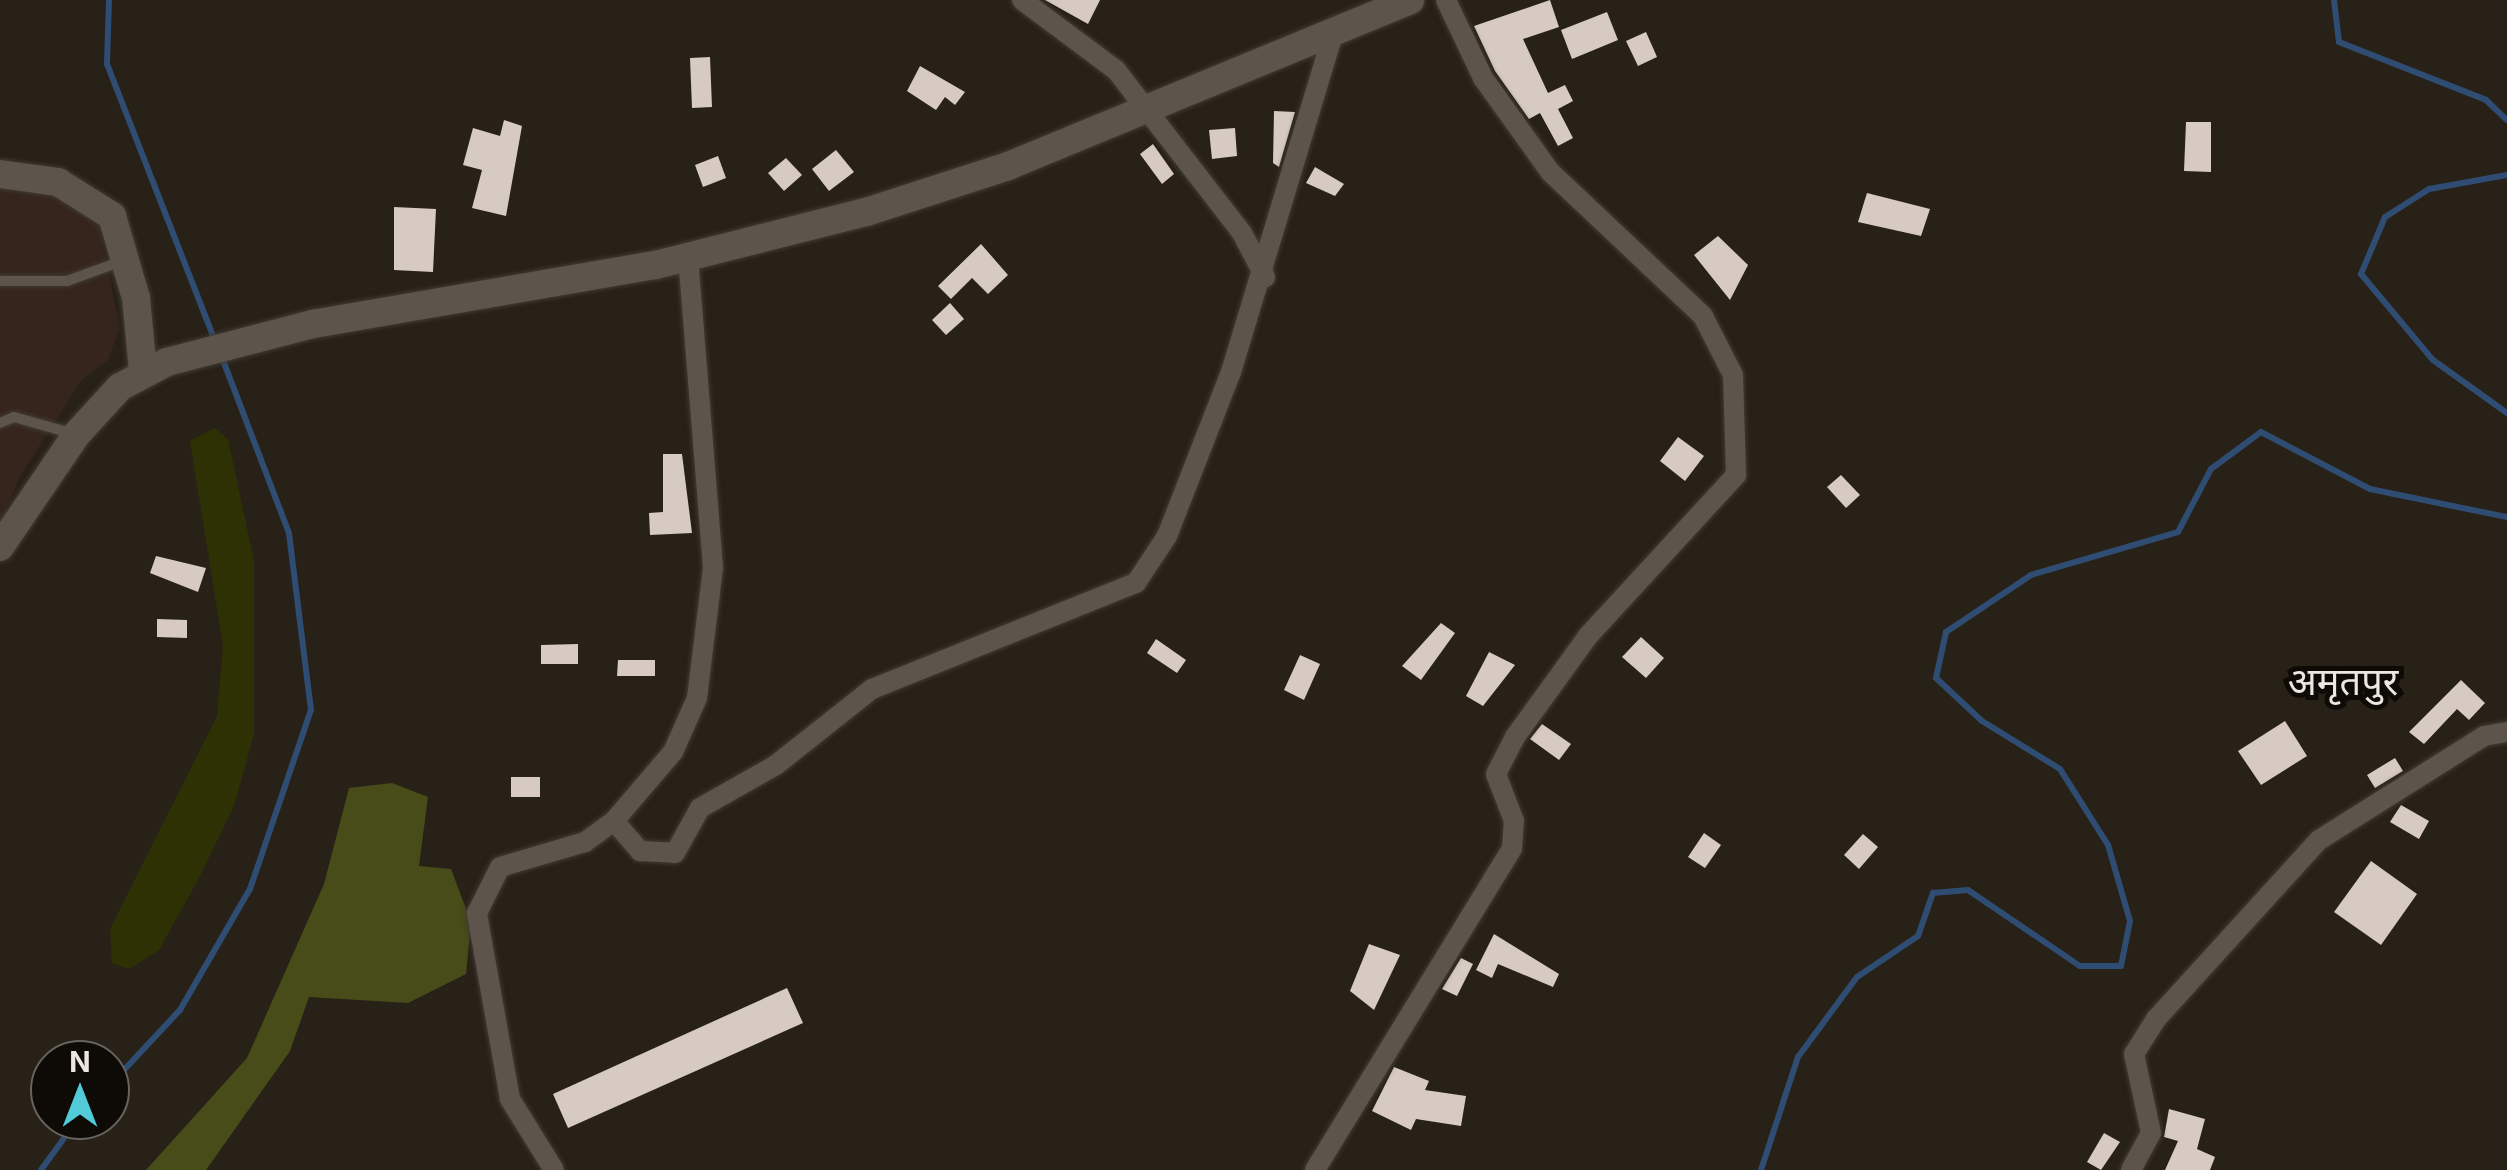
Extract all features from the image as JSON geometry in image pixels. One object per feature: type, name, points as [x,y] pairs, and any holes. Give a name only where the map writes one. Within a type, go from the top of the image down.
[{"type":"main road","points":[[0,547],[76,435],[155,366],[313,324],[688,256],[1008,166],[1410,0]]},
{"type":"main road","points":[[0,174],[86,193],[112,216],[128,259],[155,366]]},
{"type":"street","points":[[1022,0],[1086,42],[1242,233],[1265,277]]},
{"type":"street","points":[[1315,1170],[1512,848],[1514,821],[1496,774],[1515,738],[1588,636],[1736,475],[1733,376],[1702,316],[1550,173],[1483,78],[1446,0]]},
{"type":"street","points":[[614,821],[640,852],[675,853],[700,808],[776,765],[872,689],[1136,583],[1167,536],[1265,277],[1334,31]]},
{"type":"street","points":[[554,1170],[510,1099],[477,914],[500,867],[585,842],[614,821],[673,752],[708,649],[713,567],[688,256]]},
{"type":"street","points":[[2130,1170],[2151,1133],[2134,1054],[2156,1019],[2320,840],[2484,736],[2507,732]]},
{"type":"lane","points":[[0,281],[67,281],[128,259]]},
{"type":"lane","points":[[0,423],[14,417],[76,435]]},
{"type":"shaded area","points":[[0,186],[54,192],[99,227],[120,328],[108,360],[81,381],[22,473],[0,523]]},
{"type":"green space","points":[[214,428],[228,439],[254,561],[254,734],[234,806],[198,880],[159,950],[129,969],[112,963],[110,929],[217,716],[223,646],[190,441]]},
{"type":"green space","points":[[392,783],[428,797],[419,866],[451,869],[471,922],[466,974],[408,1003],[309,997],[290,1051],[206,1170],[146,1170],[247,1058],[324,884],[349,788]]},
{"type":"building","points":[[1045,0],[1100,0],[1088,24]]},
{"type":"building","points":[[1550,0],[1559,27],[1523,39],[1548,93],[1565,85],[1573,101],[1558,109],[1573,138],[1558,146],[1540,113],[1529,119],[1495,71],[1474,26]]},
{"type":"building","points":[[1607,12],[1618,40],[1572,59],[1561,30]]},
{"type":"building","points":[[1646,32],[1657,57],[1638,66],[1626,41]]},
{"type":"building","points":[[710,57],[712,107],[692,108],[690,58]]},
{"type":"building","points":[[920,66],[965,92],[955,105],[945,97],[936,110],[907,91]]},
{"type":"building","points":[[1274,111],[1295,112],[1279,167],[1273,163]]},
{"type":"building","points":[[504,120],[522,126],[506,216],[472,208],[482,170],[463,165],[473,128],[500,136]]},
{"type":"building","points":[[2186,122],[2211,122],[2211,172],[2184,171]]},
{"type":"building","points":[[1235,128],[1237,156],[1212,159],[1209,130]]},
{"type":"building","points":[[1153,144],[1174,174],[1162,184],[1140,154]]},
{"type":"building","points":[[836,150],[854,172],[829,191],[812,169]]},
{"type":"building","points":[[718,156],[726,178],[703,187],[695,165]]},
{"type":"building","points":[[786,158],[802,175],[784,191],[768,173]]},
{"type":"building","points":[[1315,167],[1344,184],[1335,196],[1306,183]]},
{"type":"building","points":[[1867,193],[1930,209],[1921,236],[1858,222]]},
{"type":"building","points":[[394,207],[436,209],[433,272],[394,270]]},
{"type":"building","points":[[1718,236],[1748,265],[1730,300],[1694,255]]},
{"type":"building","points":[[981,244],[1008,275],[988,294],[972,278],[951,299],[938,286]]},
{"type":"building","points":[[950,303],[964,319],[946,335],[932,320]]},
{"type":"building","points":[[1678,437],[1704,456],[1685,481],[1660,461]]},
{"type":"building","points":[[663,454],[682,454],[692,533],[650,535],[649,513],[663,512]]},
{"type":"building","points":[[1841,475],[1860,495],[1846,508],[1827,487]]},
{"type":"building","points":[[156,556],[206,568],[198,592],[150,573]]},
{"type":"building","points":[[157,619],[187,620],[187,638],[157,637]]},
{"type":"building","points":[[1441,623],[1455,633],[1421,680],[1402,666]]},
{"type":"building","points":[[1641,637],[1664,658],[1646,678],[1622,657]]},
{"type":"building","points":[[1156,639],[1186,660],[1177,673],[1147,653]]},
{"type":"building","points":[[578,644],[578,664],[541,664],[541,645]]},
{"type":"building","points":[[1489,652],[1515,665],[1483,706],[1466,696]]},
{"type":"building","points":[[1300,655],[1320,664],[1304,700],[1284,690]]},
{"type":"building","points":[[618,660],[655,660],[655,676],[617,676]]},
{"type":"building","points":[[2461,680],[2485,703],[2469,720],[2457,709],[2424,744],[2409,732]]},
{"type":"building","points":[[2285,721],[2307,756],[2261,785],[2238,751]]},
{"type":"building","points":[[1542,724],[1571,744],[1559,760],[1530,739]]},
{"type":"building","points":[[2395,758],[2403,771],[2375,788],[2367,775]]},
{"type":"building","points":[[511,777],[540,777],[540,797],[511,797]]},
{"type":"building","points":[[2401,805],[2429,821],[2419,839],[2390,822]]},
{"type":"building","points":[[1704,833],[1721,845],[1705,868],[1688,857]]},
{"type":"building","points":[[1863,834],[1878,847],[1859,869],[1844,855]]},
{"type":"building","points":[[2371,861],[2417,894],[2381,945],[2334,912]]},
{"type":"building","points":[[1494,934],[1559,974],[1553,987],[1498,964],[1492,978],[1476,970]]},
{"type":"building","points":[[1369,944],[1400,955],[1374,1010],[1350,991]]},
{"type":"building","points":[[1461,958],[1473,964],[1457,996],[1442,989]]},
{"type":"building","points":[[787,988],[803,1023],[568,1128],[553,1094]]},
{"type":"building","points":[[1394,1067],[1429,1081],[1425,1090],[1466,1096],[1461,1126],[1416,1119],[1411,1130],[1372,1111]]},
{"type":"building","points":[[2169,1109],[2205,1119],[2197,1149],[2215,1157],[2210,1170],[2165,1170],[2178,1141],[2164,1137]]},
{"type":"building","points":[[2104,1133],[2120,1142],[2101,1170],[2087,1162]]},
{"type":"waterway","points":[[109,0],[107,64],[216,343]]},
{"type":"waterway","points":[[2334,0],[2339,42],[2486,100],[2507,120]]},
{"type":"waterway","points":[[2507,175],[2429,189],[2385,217],[2361,274],[2433,360],[2507,413]]},
{"type":"waterway","points":[[130,1064],[180,1010],[250,889],[311,710],[289,533],[221,355]]},
{"type":"waterway","points":[[1761,1170],[1798,1057],[1857,977],[1918,936],[1933,893],[1968,890],[2080,966],[2121,966],[2130,921],[2108,845],[2060,769],[1982,721],[1936,678],[1946,632],[2031,575],[2178,532],[2211,469],[2261,432],[2370,489],[2507,517]]},
{"type":"waterway","points":[[41,1170],[63,1140]]},
{"type":"district","name":"अमृतपुर","points":[[2343,682]]}]
